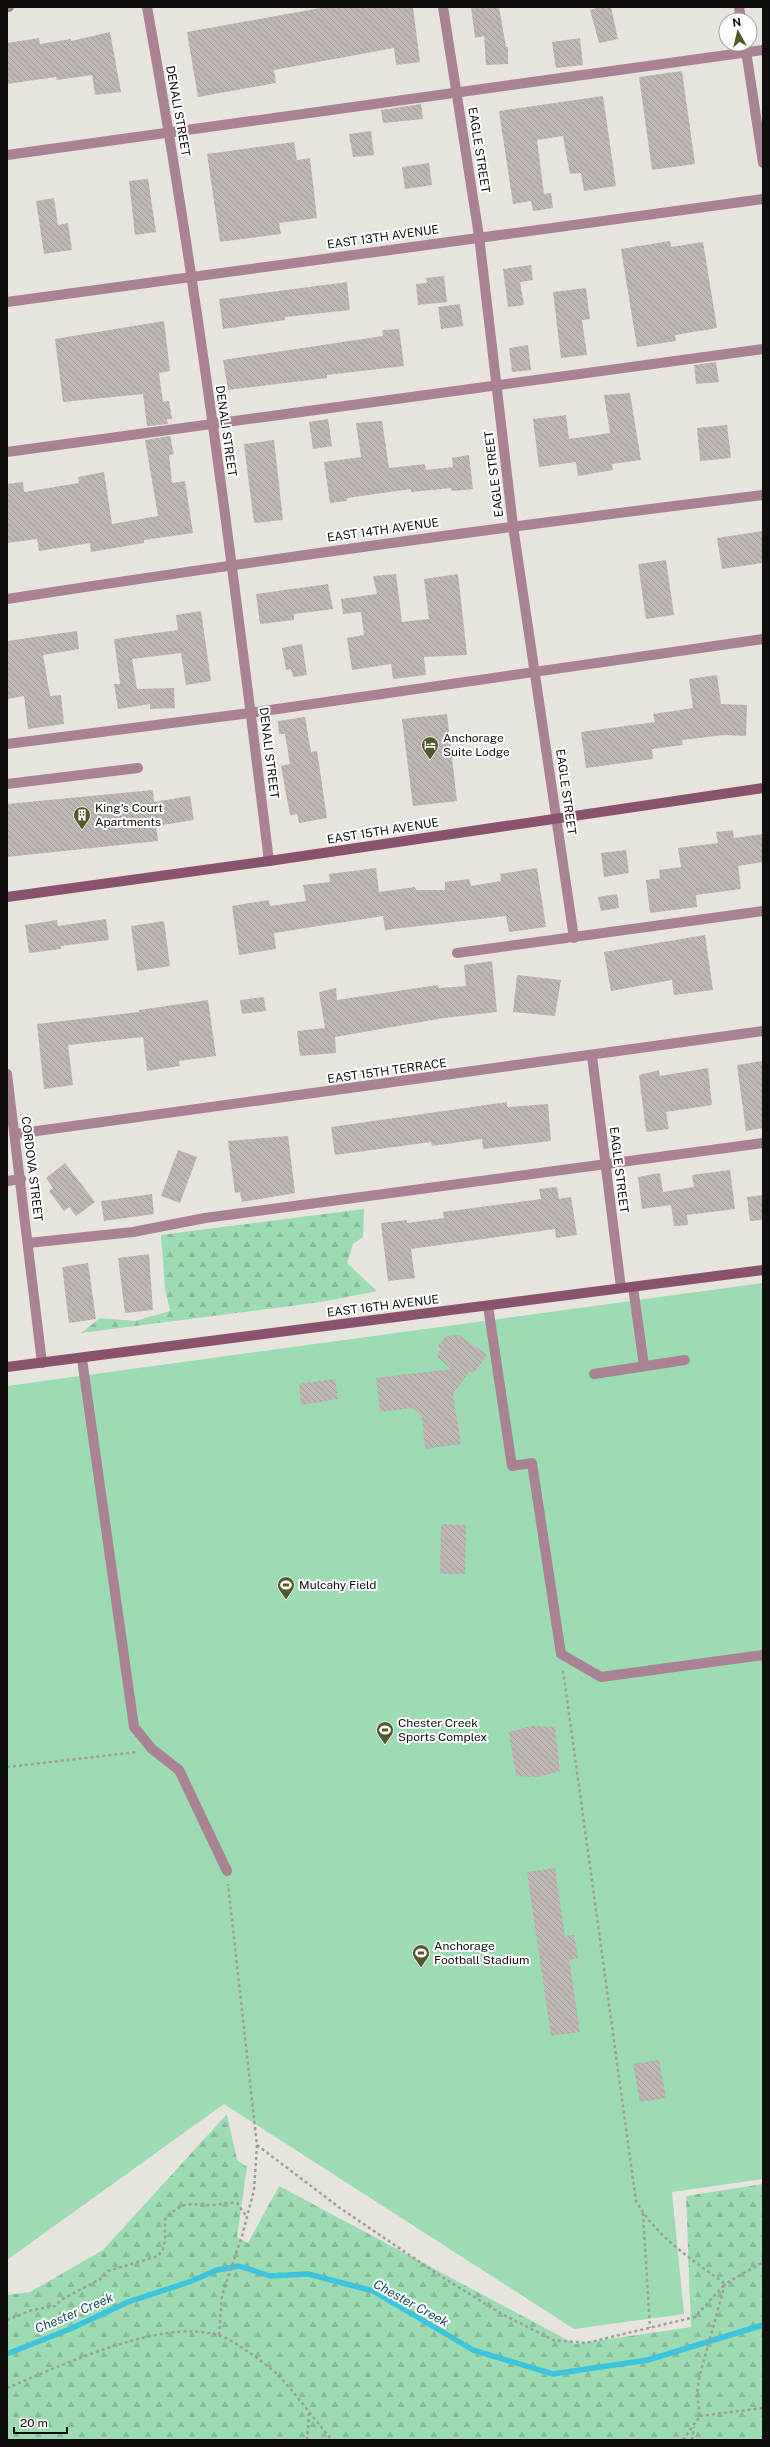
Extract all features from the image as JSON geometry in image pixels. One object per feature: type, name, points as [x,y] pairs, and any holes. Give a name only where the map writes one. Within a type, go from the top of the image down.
[{"type":"street","name":"DENALI STREET","points":[[147,7],[170,133],[212,424],[232,564],[269,861]]},
{"type":"street","name":"EAGLE STREET","points":[[444,7],[479,236],[513,526],[574,938]]},
{"type":"street","points":[[7,155],[457,93],[720,52]]},
{"type":"street","points":[[747,52],[763,163]]},
{"type":"street","name":"EAST 13TH AVENUE","points":[[7,302],[191,279],[479,236],[763,199]]},
{"type":"street","points":[[7,452],[763,349]]},
{"type":"street","name":"EAST 14TH AVENUE","points":[[7,599],[232,564],[513,526],[763,495]]},
{"type":"street","points":[[7,744],[250,713],[763,639]]},
{"type":"street","points":[[7,784],[138,768]]},
{"type":"street","name":"EAST 15TH AVENUE","points":[[7,897],[269,861],[763,788]]},
{"type":"street","points":[[457,953],[763,911]]},
{"type":"street","name":"EAST 15TH TERRACE","points":[[15,1134],[592,1056],[763,1031]]},
{"type":"street","name":"EAGLE STREET","points":[[592,1056],[621,1288]]},
{"type":"street","name":"CORDOVA STREET","points":[[7,1074],[21,1179],[42,1363]]},
{"type":"street","points":[[28,1243],[133,1232],[205,1218],[763,1143]]},
{"type":"street","points":[[7,1181],[21,1179]]},
{"type":"street","name":"EAST 16TH AVENUE","points":[[7,1368],[762,1270]]},
{"type":"street","points":[[633,1286],[644,1366]]},
{"type":"street","points":[[488,1306],[512,1466],[532,1463],[561,1654],[601,1676],[763,1655]]},
{"type":"street","points":[[82,1358],[134,1727],[152,1749],[179,1770],[226,1871]]},
{"type":"street","points":[[594,1374],[685,1360]]},
{"type":"path","points":[[561,1654],[636,2201],[643,2213],[662,2235],[725,2284]]},
{"type":"path","points":[[7,1767],[125,1755],[152,1749]]},
{"type":"path","points":[[219,2335],[222,2295],[239,2245],[254,2190],[257,2145],[226,1871]]},
{"type":"path","points":[[257,2145],[340,2208],[439,2276],[500,2313],[554,2340],[586,2344],[695,2317],[725,2284],[763,2262]]},
{"type":"path","points":[[7,2320],[32,2310],[55,2306],[61,2300],[102,2278],[108,2271],[158,2256],[163,2249],[165,2240],[165,2219],[180,2205],[189,2203],[212,2205],[227,2202],[237,2203],[247,2217]]},
{"type":"path","points":[[643,2213],[650,2328]]},
{"type":"path","points":[[683,2440],[700,2416],[697,2393],[703,2362],[725,2284]]},
{"type":"path","points":[[7,2388],[86,2356],[124,2343],[165,2334],[193,2331],[219,2335],[250,2353],[277,2374],[332,2440]]},
{"type":"path","points":[[700,2416],[763,2408]]},
{"type":"path","points":[[307,2440],[309,2413]]},
{"type":"path","points":[[692,2440],[694,2425]]},
{"type":"green space","points":[[364,1209],[363,1237],[353,1244],[347,1263],[377,1291],[321,1302],[81,1333],[100,1318],[135,1321],[170,1311],[165,1288],[161,1235]]},
{"type":"green space","name":"Chester Creek Sports Complex","points":[[763,1283],[763,2179],[672,2192],[684,2314],[574,2329],[224,2104],[7,2260],[7,1386]]},
{"type":"green space","points":[[227,2114],[237,2160],[247,2167],[237,2237],[248,2243],[279,2186],[575,2344],[691,2327],[686,2196],[763,2184],[763,2440],[7,2440],[7,2295],[30,2292],[103,2250]]},
{"type":"building","points":[[326,7],[413,7],[420,62],[396,65],[394,48],[274,70],[276,83],[198,97],[187,32]]},
{"type":"building","points":[[471,7],[499,7],[506,47],[508,47],[508,64],[486,65],[484,36],[475,38]]},
{"type":"building","points":[[600,7],[611,7],[618,39],[599,43],[590,10]]},
{"type":"building","points":[[110,32],[121,92],[95,95],[92,75],[57,80],[56,77],[7,84],[7,43],[39,38],[40,44],[71,39],[71,41]]},
{"type":"building","points":[[580,38],[583,65],[556,68],[552,42]]},
{"type":"building","points":[[682,71],[695,164],[652,170],[639,77]]},
{"type":"building","points":[[603,96],[616,186],[584,191],[581,173],[570,174],[563,136],[537,140],[544,194],[551,193],[553,208],[533,211],[531,201],[513,204],[499,111]]},
{"type":"building","points":[[421,104],[423,119],[383,123],[381,110]]},
{"type":"building","points":[[371,131],[374,155],[353,157],[349,134]]},
{"type":"building","points":[[294,142],[297,160],[310,158],[317,218],[279,223],[281,234],[220,242],[207,154]]},
{"type":"building","points":[[429,163],[432,185],[405,189],[402,167]]},
{"type":"building","points":[[148,179],[156,232],[135,235],[129,181]]},
{"type":"building","points":[[54,198],[58,225],[68,223],[72,250],[44,254],[36,201]]},
{"type":"building","points":[[670,241],[671,247],[703,242],[717,328],[675,335],[676,341],[637,347],[621,249]]},
{"type":"building","points":[[531,265],[533,280],[520,282],[524,305],[508,307],[503,269]]},
{"type":"building","points":[[444,276],[447,302],[418,305],[416,284],[427,283],[426,278]]},
{"type":"building","points":[[347,282],[350,310],[285,317],[285,320],[223,329],[219,299]]},
{"type":"building","points":[[586,288],[590,319],[582,320],[587,355],[561,358],[553,292]]},
{"type":"building","points":[[460,304],[463,326],[441,329],[438,307]]},
{"type":"building","points":[[164,321],[170,371],[159,373],[163,402],[169,401],[172,419],[167,419],[168,424],[147,426],[143,394],[63,402],[55,339]]},
{"type":"building","points":[[399,329],[404,366],[327,375],[327,378],[228,390],[223,360],[383,336],[382,330]]},
{"type":"building","points":[[528,345],[531,370],[512,372],[509,348]]},
{"type":"building","points":[[716,362],[719,382],[696,384],[694,365]]},
{"type":"building","points":[[630,393],[641,460],[612,464],[613,470],[578,476],[576,462],[539,467],[533,419],[566,415],[569,439],[610,433],[604,395]]},
{"type":"building","points":[[328,419],[332,446],[313,449],[309,422]]},
{"type":"building","points":[[382,421],[389,468],[425,464],[426,470],[453,467],[452,458],[469,455],[473,489],[452,491],[451,488],[411,492],[411,489],[347,498],[347,501],[330,503],[324,462],[361,457],[356,423]]},
{"type":"building","points":[[727,425],[731,458],[700,461],[697,428]]},
{"type":"building","points":[[170,436],[174,454],[169,455],[172,483],[185,481],[193,533],[144,540],[144,543],[91,552],[90,543],[39,551],[37,539],[7,543],[7,484],[23,482],[24,492],[79,483],[78,477],[104,472],[112,524],[158,516],[145,440]]},
{"type":"building","points":[[274,440],[283,520],[254,523],[244,444]]},
{"type":"building","points":[[763,531],[763,563],[722,569],[717,538]]},
{"type":"building","points":[[666,560],[674,615],[646,619],[638,564]]},
{"type":"building","points":[[396,574],[402,622],[429,619],[424,579],[458,574],[467,655],[424,657],[426,675],[393,679],[391,664],[352,670],[347,638],[364,635],[361,612],[343,614],[341,599],[377,594],[373,576]]},
{"type":"building","points":[[328,584],[333,609],[294,614],[294,620],[260,624],[256,594]]},
{"type":"building","points":[[201,611],[211,681],[186,685],[181,653],[132,659],[137,689],[174,688],[175,708],[150,709],[150,704],[118,709],[114,684],[120,684],[114,639],[178,630],[176,615]]},
{"type":"building","points":[[77,631],[79,649],[43,655],[50,696],[61,695],[64,724],[28,729],[24,696],[7,699],[7,641]]},
{"type":"building","points":[[302,644],[307,675],[293,677],[291,669],[286,670],[282,648]]},
{"type":"building","points":[[717,675],[721,704],[747,705],[746,736],[724,735],[682,740],[683,745],[652,749],[653,759],[586,768],[581,732],[655,722],[653,714],[693,708],[689,679]]},
{"type":"building","name":"Anchorage Suite Lodge","points":[[447,714],[457,801],[413,806],[402,719]]},
{"type":"building","points":[[305,717],[311,752],[317,751],[327,818],[299,823],[297,814],[290,815],[281,766],[290,764],[285,734],[279,734],[278,721]]},
{"type":"building","name":"King's Court Apartments","points":[[153,790],[154,802],[190,796],[194,820],[156,826],[158,841],[7,857],[7,804]]},
{"type":"building","points":[[733,830],[734,838],[763,834],[763,862],[738,866],[741,889],[696,895],[697,907],[650,913],[646,880],[660,878],[659,870],[681,867],[678,848],[718,843],[716,832]]},
{"type":"building","points":[[626,850],[629,873],[604,877],[601,853]]},
{"type":"building","points":[[376,868],[379,892],[415,887],[416,890],[445,890],[445,882],[469,879],[471,886],[501,881],[500,874],[537,868],[546,927],[509,932],[506,916],[385,930],[383,916],[274,933],[276,949],[239,955],[232,906],[269,900],[270,906],[306,901],[303,885],[330,882],[329,874]]},
{"type":"building","points":[[617,894],[619,908],[601,911],[598,897]]},
{"type":"building","points":[[106,919],[109,940],[61,946],[61,949],[29,953],[25,925],[57,920],[58,926]]},
{"type":"building","points":[[164,921],[170,966],[137,971],[131,926]]},
{"type":"building","points":[[705,935],[713,990],[674,995],[672,980],[611,991],[604,952]]},
{"type":"building","points":[[492,961],[497,1012],[444,1018],[335,1037],[336,1053],[300,1056],[297,1031],[325,1028],[319,992],[336,988],[337,1000],[438,985],[439,988],[466,986],[464,965]]},
{"type":"building","points":[[517,975],[561,980],[555,1016],[513,1012]]},
{"type":"building","points":[[264,997],[266,1011],[242,1014],[240,1000]]},
{"type":"building","points":[[208,1000],[216,1056],[179,1061],[180,1066],[147,1071],[143,1037],[68,1045],[73,1085],[44,1089],[37,1024],[139,1012],[139,1010]]},
{"type":"building","points":[[763,1061],[763,1128],[746,1131],[737,1065]]},
{"type":"building","points":[[708,1068],[712,1105],[666,1112],[669,1129],[646,1132],[639,1075],[659,1070],[660,1076]]},
{"type":"building","points":[[507,1102],[507,1107],[548,1104],[551,1141],[483,1149],[482,1139],[432,1146],[431,1142],[335,1155],[331,1127]]},
{"type":"building","points":[[288,1136],[295,1193],[242,1202],[240,1192],[235,1193],[228,1141]]},
{"type":"building","points":[[178,1150],[197,1157],[180,1203],[161,1196]]},
{"type":"building","points":[[65,1163],[95,1202],[76,1216],[69,1207],[64,1211],[49,1191],[53,1188],[46,1178]]},
{"type":"building","points":[[730,1170],[735,1209],[687,1215],[688,1225],[674,1226],[671,1205],[642,1209],[638,1177],[660,1173],[663,1192],[694,1187],[692,1175]]},
{"type":"building","points":[[557,1187],[559,1199],[571,1197],[577,1235],[556,1238],[555,1229],[411,1249],[415,1278],[388,1281],[381,1223],[407,1220],[407,1223],[444,1218],[443,1212],[541,1199],[539,1189]]},
{"type":"building","points":[[152,1194],[154,1214],[104,1221],[101,1201]]},
{"type":"building","points":[[763,1195],[763,1220],[750,1221],[747,1197]]},
{"type":"building","points":[[149,1254],[153,1310],[125,1313],[118,1258]]},
{"type":"building","points":[[88,1263],[96,1319],[69,1323],[62,1267]]},
{"type":"building","points":[[459,1335],[487,1355],[474,1373],[470,1371],[453,1394],[461,1444],[425,1449],[422,1416],[412,1408],[380,1412],[376,1378],[451,1369],[437,1356],[441,1349],[438,1346],[446,1336]]},
{"type":"building","points":[[335,1379],[338,1399],[301,1405],[299,1384]]},
{"type":"building","points":[[441,1524],[466,1525],[465,1574],[440,1574]]},
{"type":"building","points":[[532,1726],[555,1727],[560,1771],[538,1777],[516,1776],[509,1732]]},
{"type":"building","points":[[555,1868],[565,1936],[574,1935],[578,1958],[569,1960],[580,2032],[551,2036],[527,1872]]},
{"type":"building","points":[[659,2060],[666,2098],[640,2102],[633,2064]]},
{"type":"waterway","name":"Chester Creek","points":[[7,2354],[70,2329],[128,2302],[189,2282],[217,2270],[239,2266],[270,2276],[308,2274],[373,2291],[473,2350],[553,2374],[648,2360],[763,2325]]},
{"type":"place","name":"Anchorage Suite Lodge","points":[[430,760]]},
{"type":"place","name":"King's Court Apartments","points":[[82,830]]},
{"type":"place","name":"Mulcahy Field","points":[[286,1600]]},
{"type":"place","name":"Chester Creek Sports Complex","points":[[385,1745]]},
{"type":"place","name":"Anchorage Football Stadium","points":[[421,1968]]}]
